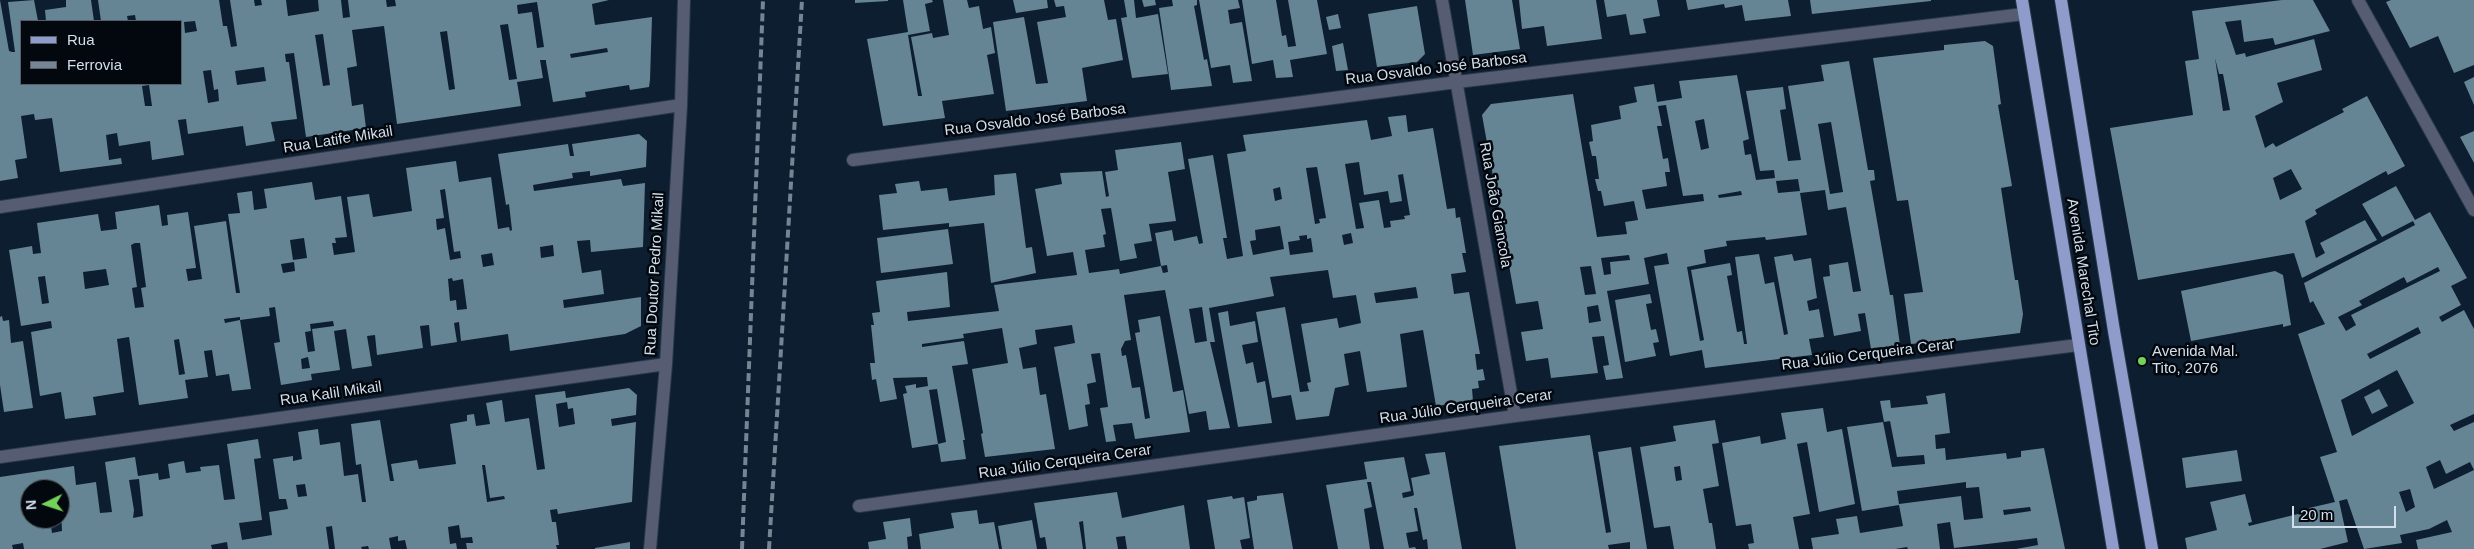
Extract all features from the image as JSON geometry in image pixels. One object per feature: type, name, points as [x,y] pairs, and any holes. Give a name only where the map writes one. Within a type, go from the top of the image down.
[{"type":"main road","name":"Avenida Marechal Tito","points":[[2022,0],[2113,549]]},
{"type":"main road","name":"Avenida Marechal Tito","points":[[2061,0],[2114,331],[2152,549]]},
{"type":"street","name":"Rua Doutor Pedro Mikail","points":[[650,549],[666,364],[681,105],[684,0]]},
{"type":"street","name":"Rua João Giancola","points":[[1442,0],[1515,416]]},
{"type":"street","points":[[2358,0],[2474,210]]},
{"type":"street","name":"Rua Osvaldo José Barbosa","points":[[853,160],[1457,82],[2024,14]]},
{"type":"street","name":"Rua Latife Mikail","points":[[0,207],[681,105]]},
{"type":"street","name":"Rua Júlio Cerqueira Cerar","points":[[859,506],[1515,416],[2078,345]]},
{"type":"street","name":"Rua Kalil Mikail","points":[[0,457],[666,364]]},
{"type":"building","points":[[0,0],[9,51],[15,52],[8,2],[34,0],[38,20],[20,20],[20,85],[149,85],[182,85],[182,20],[136,20],[135,15],[127,16],[128,20],[101,20],[98,0],[219,0],[223,26],[227,26],[231,47],[237,46],[230,0],[254,0],[255,6],[262,5],[261,0],[286,0],[288,16],[319,11],[318,0],[341,0],[343,18],[350,17],[348,0],[386,0],[387,7],[396,6],[395,0],[609,0],[592,4],[595,25],[652,17],[649,87],[630,90],[629,85],[585,92],[586,97],[553,102],[546,60],[540,60],[543,78],[517,82],[521,106],[397,124],[384,26],[352,30],[357,66],[347,68],[352,106],[363,104],[366,128],[306,137],[294,53],[285,54],[286,62],[289,62],[297,119],[271,122],[275,141],[246,146],[243,126],[188,134],[186,119],[178,120],[184,155],[152,160],[150,141],[119,146],[117,133],[106,135],[109,160],[121,158],[122,164],[60,172],[52,118],[35,120],[34,114],[21,116],[27,158],[15,160],[18,178],[0,181]],"holes":[[[537,2],[544,47],[537,48],[532,12],[518,14],[517,5]],[[195,21],[197,31],[185,33],[184,22]],[[508,24],[517,79],[509,80],[500,25]],[[447,31],[455,89],[449,90],[440,32]],[[323,34],[330,85],[323,86],[315,35]],[[607,48],[608,52],[571,58],[570,54]],[[264,67],[266,81],[237,85],[235,71]],[[211,70],[214,90],[218,89],[219,101],[208,103],[203,71]],[[149,85],[152,106],[145,106],[142,86]]]},
{"type":"building","points":[[66,0],[91,0],[94,20],[46,20],[45,10],[66,7]]},
{"type":"building","points":[[855,0],[888,0],[888,1],[855,3]]},
{"type":"building","points":[[903,0],[932,0],[933,2],[925,4],[930,31],[908,35],[918,96],[922,96],[911,37],[932,33],[933,38],[949,35],[943,0],[967,0],[969,8],[979,6],[983,29],[991,27],[995,53],[987,55],[994,94],[942,101],[945,118],[883,126],[867,39],[908,32]]},
{"type":"building","points":[[1013,0],[1047,0],[1048,8],[1016,13]]},
{"type":"building","points":[[1054,0],[1104,0],[1108,20],[1116,19],[1123,60],[1082,68],[1087,101],[1006,111],[993,22],[1024,17],[1036,84],[1048,83],[1037,22],[1066,17],[1064,6],[1056,7]]},
{"type":"building","points":[[1124,0],[1134,0],[1136,18],[1158,14],[1168,74],[1132,78],[1121,18],[1127,17]]},
{"type":"building","points":[[1142,0],[1155,0],[1156,5],[1144,7]]},
{"type":"building","points":[[1172,0],[1197,0],[1197,5],[1194,6],[1204,60],[1207,59],[1212,86],[1171,90],[1159,8],[1173,6]]},
{"type":"building","points":[[1199,0],[1238,0],[1240,8],[1228,10],[1230,24],[1242,22],[1252,81],[1233,83],[1230,65],[1211,68]]},
{"type":"building","points":[[1242,0],[1276,0],[1282,36],[1286,35],[1288,47],[1296,46],[1288,0],[1317,0],[1327,54],[1290,60],[1293,77],[1276,78],[1273,60],[1252,64]]},
{"type":"building","points":[[1465,0],[1512,0],[1520,49],[1473,55]]},
{"type":"building","points":[[1519,0],[1596,0],[1602,39],[1547,46],[1544,26],[1522,29]]},
{"type":"building","points":[[1604,0],[1657,0],[1660,16],[1643,19],[1646,33],[1630,35],[1626,14],[1607,17]]},
{"type":"building","points":[[1686,0],[1788,0],[1791,16],[1745,21],[1742,5],[1725,8],[1724,4],[1688,10]]},
{"type":"building","points":[[1810,0],[1931,0],[1931,1],[1812,14]]},
{"type":"building","points":[[2282,0],[2313,0],[2330,31],[2275,45],[2273,38],[2244,42],[2241,20],[2225,22],[2236,55],[2245,53],[2246,57],[2314,39],[2322,70],[2277,83],[2283,102],[2255,116],[2265,148],[2273,143],[2276,147],[2344,112],[2342,109],[2367,96],[2405,166],[2388,175],[2386,171],[2315,210],[2317,214],[2305,221],[2316,258],[2325,253],[2320,243],[2365,220],[2377,240],[2302,278],[2294,253],[2138,280],[2110,128],[2193,115],[2185,61],[2199,59],[2192,11]],"holes":[[[2215,58],[2219,74],[2223,74],[2230,110],[2223,111]],[[2291,169],[2302,189],[2280,200],[2273,178]]]},
{"type":"building","points":[[2391,0],[2474,0],[2474,65],[2454,73],[2438,36],[2410,48],[2386,2]]},
{"type":"building","points":[[1417,6],[1425,54],[1417,62],[1377,67],[1368,14]]},
{"type":"building","points":[[1338,14],[1341,28],[1329,30],[1326,17]]},
{"type":"building","points":[[1985,41],[1993,46],[2001,104],[1998,105],[2012,186],[2001,188],[2015,280],[2018,280],[2023,314],[2020,333],[1940,343],[1939,341],[1911,344],[1904,294],[1923,292],[1908,200],[1897,201],[1873,58],[1944,50],[1944,45]]},
{"type":"building","points":[[1343,43],[1348,70],[1336,71],[1332,46]]},
{"type":"building","points":[[1849,61],[1868,170],[1874,170],[1875,180],[1870,181],[1890,295],[1893,295],[1900,345],[1871,349],[1865,313],[1858,314],[1861,331],[1834,336],[1823,277],[1830,276],[1829,265],[1848,262],[1853,292],[1861,291],[1846,207],[1828,210],[1825,190],[1800,193],[1807,235],[1766,240],[1765,237],[1726,241],[1727,246],[1704,250],[1706,263],[1687,267],[1700,341],[1704,340],[1691,270],[1730,263],[1732,275],[1727,276],[1737,332],[1742,331],[1744,344],[1747,344],[1735,257],[1759,254],[1765,284],[1774,282],[1784,335],[1788,334],[1774,257],[1792,254],[1794,261],[1811,258],[1817,298],[1807,301],[1809,311],[1819,309],[1824,337],[1809,339],[1812,355],[1705,368],[1702,350],[1670,356],[1654,266],[1669,264],[1667,253],[1644,258],[1649,284],[1607,291],[1623,378],[1606,380],[1603,366],[1609,365],[1604,336],[1592,337],[1598,373],[1551,378],[1548,358],[1526,361],[1521,332],[1543,329],[1538,301],[1516,304],[1482,115],[1491,104],[1573,94],[1597,237],[1627,234],[1625,222],[1638,220],[1634,201],[1604,206],[1601,191],[1598,191],[1595,179],[1599,179],[1596,156],[1592,156],[1589,142],[1593,141],[1591,125],[1621,119],[1619,106],[1637,102],[1634,87],[1654,84],[1657,102],[1682,98],[1679,81],[1737,75],[1749,139],[1743,141],[1745,155],[1751,154],[1756,180],[1775,178],[1774,170],[1760,171],[1746,91],[1783,87],[1786,109],[1780,110],[1788,161],[1801,160],[1788,86],[1824,81],[1821,65]],"holes":[[[1666,105],[1683,196],[1703,194],[1704,201],[1646,209],[1642,190],[1667,186],[1665,172],[1670,172],[1668,158],[1663,159],[1657,126],[1662,126],[1658,106]],[[1704,119],[1709,148],[1701,150],[1695,121]],[[1831,122],[1843,192],[1830,194],[1818,124]],[[1798,179],[1800,191],[1778,193],[1776,181]],[[1741,191],[1742,195],[1719,198],[1718,195]],[[1629,255],[1630,260],[1610,262],[1611,274],[1604,275],[1601,258]],[[1591,266],[1596,294],[1585,295],[1580,267]],[[1598,305],[1601,321],[1589,323],[1587,307]]]},
{"type":"building","points":[[2474,77],[2474,105],[2464,82]]},
{"type":"building","points":[[1406,115],[1408,132],[1433,128],[1447,209],[1455,208],[1456,218],[1460,217],[1466,253],[1462,253],[1466,272],[1451,274],[1454,294],[1469,292],[1480,354],[1475,354],[1477,370],[1483,369],[1485,380],[1478,381],[1479,388],[1472,389],[1473,401],[1436,406],[1423,330],[1400,334],[1407,387],[1367,392],[1360,351],[1344,354],[1349,385],[1335,388],[1329,416],[1296,420],[1291,395],[1272,398],[1256,312],[1285,307],[1300,392],[1309,391],[1307,383],[1311,382],[1301,324],[1337,318],[1339,328],[1361,323],[1356,295],[1333,298],[1328,270],[1270,277],[1274,296],[1209,308],[1215,342],[1210,342],[1230,428],[1209,430],[1206,411],[1189,414],[1165,290],[1124,295],[1131,340],[1125,341],[1121,349],[1122,356],[1126,355],[1132,388],[1140,387],[1145,419],[1150,418],[1135,333],[1140,332],[1138,320],[1160,316],[1173,392],[1183,390],[1190,432],[1135,439],[1132,423],[1113,425],[1116,441],[1106,442],[1100,408],[1108,407],[1100,353],[1091,354],[1096,382],[1087,384],[1090,404],[1085,405],[1088,426],[1069,430],[1054,347],[1075,343],[1072,325],[1035,330],[1037,344],[1019,348],[1023,369],[1036,367],[1040,395],[1046,394],[1055,449],[985,457],[981,434],[983,433],[972,369],[1008,363],[1002,328],[963,334],[964,338],[922,344],[922,347],[964,341],[968,364],[952,366],[965,440],[963,440],[966,459],[941,462],[938,444],[912,448],[903,394],[907,393],[905,386],[916,384],[916,388],[928,386],[927,377],[893,378],[897,399],[880,402],[876,379],[872,380],[870,363],[875,363],[871,325],[874,325],[872,313],[880,312],[876,281],[947,272],[950,307],[907,312],[908,321],[999,311],[994,285],[1077,275],[1073,252],[1047,256],[1035,189],[1062,184],[1060,173],[1102,171],[1106,197],[1109,196],[1105,172],[1118,170],[1115,150],[1181,142],[1185,169],[1168,172],[1176,221],[1149,224],[1152,241],[1134,244],[1137,258],[1120,261],[1111,208],[1101,209],[1106,234],[1103,235],[1105,247],[1085,250],[1089,273],[1119,269],[1120,274],[1161,266],[1155,233],[1172,230],[1174,241],[1197,236],[1199,244],[1203,243],[1188,159],[1213,155],[1227,238],[1223,238],[1227,259],[1243,256],[1227,154],[1246,151],[1243,135],[1367,120],[1371,140],[1392,136],[1388,117]],"holes":[[[1359,162],[1364,195],[1388,191],[1390,203],[1402,201],[1398,175],[1403,174],[1410,215],[1404,216],[1405,219],[1390,221],[1391,227],[1384,228],[1379,200],[1359,203],[1364,228],[1356,229],[1345,164]],[[1317,167],[1326,218],[1319,219],[1320,223],[1315,224],[1306,168]],[[1280,187],[1282,199],[1275,201],[1273,189]],[[1280,226],[1284,249],[1253,255],[1250,241],[1256,240],[1255,230]],[[1351,233],[1353,243],[1344,245],[1342,235]],[[1307,235],[1307,239],[1311,238],[1313,252],[1290,255],[1288,242],[1300,240],[1299,236]],[[1167,265],[1168,272],[1163,273],[1161,266]],[[1416,287],[1418,298],[1376,303],[1374,293]],[[1202,307],[1207,341],[1195,343],[1189,309]],[[937,389],[946,442],[938,444],[929,390]]]},
{"type":"building","points":[[2474,131],[2474,163],[2460,137]]},
{"type":"building","points":[[639,134],[647,141],[646,167],[590,176],[590,171],[572,173],[573,178],[533,185],[534,191],[621,179],[623,186],[645,183],[643,247],[591,252],[590,240],[577,241],[582,273],[601,270],[604,294],[563,300],[564,308],[641,297],[641,326],[625,334],[510,351],[508,334],[461,341],[459,322],[454,323],[457,342],[431,346],[429,325],[420,326],[423,348],[377,355],[375,335],[367,336],[372,366],[352,369],[346,329],[334,331],[340,370],[311,374],[312,380],[281,385],[274,343],[280,342],[275,307],[269,308],[270,316],[240,320],[251,389],[232,391],[229,374],[216,376],[212,350],[204,351],[208,377],[185,380],[188,398],[139,405],[129,337],[117,339],[124,392],[93,397],[96,415],[65,419],[61,392],[40,396],[31,332],[52,328],[51,321],[21,326],[9,250],[32,246],[33,254],[41,253],[37,223],[98,214],[101,231],[117,229],[115,212],[159,205],[162,226],[168,225],[167,215],[188,212],[196,268],[186,269],[188,281],[202,279],[194,226],[226,221],[236,293],[240,293],[228,214],[240,213],[237,193],[252,191],[254,210],[267,208],[264,189],[312,182],[315,200],[341,196],[347,237],[335,238],[336,243],[332,243],[334,255],[355,252],[347,197],[369,194],[373,217],[412,211],[406,168],[456,161],[459,182],[491,177],[498,229],[509,227],[510,231],[512,230],[509,204],[506,205],[498,154],[568,144],[570,156],[574,156],[572,144]],"holes":[[[445,189],[454,252],[460,251],[461,258],[450,260],[445,228],[437,230],[436,219],[444,218],[440,190]],[[304,238],[307,258],[293,260],[290,240]],[[140,243],[146,287],[141,288],[144,307],[135,308],[132,288],[137,287],[131,245]],[[553,245],[554,256],[541,258],[540,247]],[[492,253],[494,265],[483,267],[481,255]],[[294,262],[295,271],[283,273],[281,264]],[[106,269],[109,285],[85,289],[83,272]],[[45,276],[49,303],[42,304],[38,277]],[[452,278],[453,281],[463,279],[467,309],[457,310],[456,300],[450,301],[448,279]],[[240,317],[240,320],[225,323],[224,319]],[[333,321],[334,326],[312,329],[315,351],[308,352],[305,332],[311,331],[310,324]],[[179,339],[185,374],[179,375],[174,340]],[[308,357],[310,368],[302,369],[301,359]]]},
{"type":"building","points":[[1016,173],[1026,248],[1032,247],[1036,273],[991,283],[984,223],[949,227],[949,223],[883,230],[879,195],[897,193],[895,184],[919,181],[921,191],[947,188],[949,201],[995,195],[994,175]]},
{"type":"building","points":[[2396,186],[2415,220],[2430,212],[2467,278],[2451,286],[2461,305],[2439,317],[2442,322],[2464,310],[2474,329],[2474,414],[2450,425],[2454,431],[2474,422],[2474,470],[2474,549],[2418,549],[2416,540],[2452,532],[2447,520],[2429,529],[2400,535],[2402,543],[2364,549],[2347,499],[2339,501],[2348,542],[2320,549],[2187,549],[2185,538],[2217,530],[2210,502],[2245,494],[2252,522],[2248,523],[2249,526],[2310,511],[2309,508],[2335,502],[2320,457],[2337,452],[2298,334],[2325,324],[2313,301],[2310,303],[2304,283],[2415,225],[2413,221],[2382,237],[2362,204]],"holes":[[[2438,267],[2440,271],[2351,315],[2356,325],[2346,331],[2338,317],[2362,305],[2359,301],[2404,277],[2407,283]],[[2418,327],[2421,333],[2370,359],[2367,354]],[[2397,370],[2414,403],[2352,436],[2341,400]],[[2440,460],[2446,474],[2470,462],[2474,470],[2434,489],[2426,467]],[[2410,489],[2415,507],[2406,512],[2399,492]]]},
{"type":"building","points":[[948,229],[953,264],[881,273],[877,238]]},
{"type":"building","points":[[2275,271],[2283,275],[2291,325],[2283,327],[2283,324],[2191,341],[2181,291]]},
{"type":"building","points":[[1650,294],[1652,303],[1646,304],[1651,330],[1656,329],[1659,342],[1653,343],[1656,356],[1625,362],[1615,300]]},
{"type":"building","points":[[1228,311],[1230,326],[1255,321],[1258,342],[1242,345],[1246,364],[1253,362],[1257,383],[1265,381],[1272,423],[1238,427],[1218,313]]},
{"type":"building","points":[[2,316],[3,321],[9,320],[11,343],[23,341],[33,408],[4,412],[0,385],[0,317]]},
{"type":"building","points":[[629,388],[637,395],[636,415],[611,419],[612,426],[636,422],[632,502],[558,514],[557,509],[550,510],[552,522],[556,522],[559,545],[556,545],[557,549],[467,549],[466,543],[473,543],[472,537],[461,538],[459,525],[448,527],[450,544],[456,543],[457,549],[407,549],[405,540],[398,541],[398,536],[389,538],[391,549],[369,549],[368,546],[361,547],[362,549],[335,549],[332,526],[326,527],[329,549],[228,549],[227,542],[211,545],[212,549],[24,549],[23,543],[12,545],[13,549],[0,549],[0,477],[74,466],[76,485],[96,482],[100,513],[112,512],[105,462],[135,457],[138,476],[158,473],[159,480],[170,478],[168,464],[184,461],[186,473],[201,471],[200,467],[219,465],[224,500],[235,499],[227,444],[258,439],[261,458],[254,459],[262,520],[239,523],[242,540],[272,535],[269,512],[288,509],[286,499],[279,499],[273,459],[293,456],[293,461],[302,459],[298,432],[318,429],[320,445],[340,442],[344,476],[358,474],[362,502],[366,502],[361,464],[356,465],[351,424],[380,420],[390,481],[394,481],[391,464],[417,460],[419,469],[456,464],[450,424],[467,421],[467,415],[474,414],[476,426],[490,424],[486,403],[502,400],[505,422],[529,418],[537,470],[545,469],[535,395],[565,391],[566,398]],"holes":[[[567,402],[568,409],[573,408],[575,424],[559,427],[556,404]],[[482,465],[485,465],[490,498],[504,496],[505,499],[487,502]],[[139,479],[143,516],[133,518],[134,510],[129,480]],[[305,484],[307,496],[298,497],[296,485]]]},
{"type":"building","points":[[2379,389],[2388,406],[2372,414],[2364,397]]},
{"type":"building","points":[[1945,393],[1950,433],[1935,435],[1936,449],[1945,448],[1946,460],[2006,453],[2007,459],[2021,457],[2021,451],[2044,448],[2065,549],[2016,549],[2038,545],[2037,538],[1954,548],[1950,522],[1937,524],[1940,549],[1908,549],[1907,547],[1895,549],[1813,549],[1811,538],[1839,534],[1836,519],[1857,516],[1860,533],[1903,526],[1899,505],[1862,511],[1847,427],[1883,422],[1892,467],[1925,464],[1924,455],[1897,457],[1890,421],[1884,422],[1880,401],[1890,400],[1891,408],[1928,404],[1926,396]],"holes":[[[1966,482],[1966,488],[1979,487],[1983,518],[1964,520],[1961,496],[1899,504],[1897,491]],[[2030,507],[2031,511],[2004,515],[2003,510]]]},
{"type":"building","points":[[1823,408],[1827,432],[1842,429],[1855,504],[1819,512],[1807,442],[1797,444],[1810,514],[1793,517],[1799,549],[1749,549],[1748,544],[1754,543],[1751,524],[1736,526],[1722,443],[1760,436],[1761,444],[1786,439],[1781,413]]},
{"type":"building","points":[[1715,420],[1719,443],[1712,444],[1719,486],[1703,489],[1709,523],[1712,523],[1716,549],[1674,549],[1670,526],[1654,528],[1640,447],[1676,441],[1673,426]],"holes":[[[1680,466],[1682,480],[1676,481],[1674,467]]]},
{"type":"building","points":[[1590,435],[1606,533],[1611,532],[1598,452],[1631,447],[1647,549],[1630,549],[1630,542],[1608,545],[1609,549],[1516,549],[1499,446]]},
{"type":"building","points":[[2237,450],[2242,481],[2186,488],[2182,458]]},
{"type":"building","points":[[1445,452],[1462,549],[1428,549],[1427,539],[1423,540],[1417,508],[1414,508],[1418,531],[1406,533],[1409,548],[1415,547],[1416,549],[1384,549],[1371,482],[1367,482],[1372,507],[1364,509],[1370,549],[1338,549],[1326,485],[1367,479],[1364,462],[1404,457],[1411,491],[1402,493],[1403,498],[1412,496],[1414,495],[1411,478],[1430,474],[1425,454]]},
{"type":"building","points":[[1117,492],[1122,518],[1184,505],[1190,549],[1127,549],[1125,536],[1116,537],[1118,549],[1086,549],[1083,521],[1079,522],[1083,549],[1047,549],[1045,537],[1040,538],[1034,503]]},
{"type":"building","points":[[1283,493],[1293,549],[1254,549],[1247,502],[1257,500],[1257,496]]},
{"type":"building","points":[[1232,496],[1233,499],[1244,497],[1250,538],[1240,540],[1242,549],[1215,549],[1207,500]]},
{"type":"building","points":[[977,510],[979,524],[994,522],[999,549],[921,549],[919,534],[954,528],[951,513]]},
{"type":"building","points":[[910,518],[912,536],[907,537],[908,549],[869,549],[868,542],[886,539],[883,522]]},
{"type":"building","points":[[1032,520],[1037,549],[1002,549],[998,526]]},
{"type":"building","points":[[630,542],[630,549],[595,549],[595,548]]},
{"type":"railway","points":[[742,549],[763,0]]},
{"type":"railway","points":[[769,549],[802,0]]},
{"type":"place","name":"Avenida Mal. Tito, 2076","points":[[2142,361]]}]
